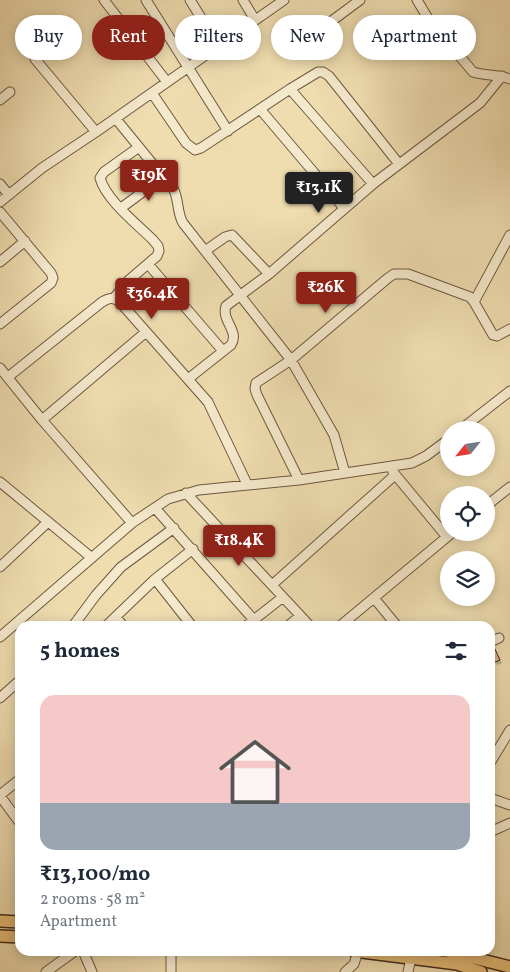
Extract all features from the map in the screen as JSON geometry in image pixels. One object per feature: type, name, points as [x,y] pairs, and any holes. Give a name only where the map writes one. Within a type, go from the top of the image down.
[{"type":"main road","points":[[0,921],[15,922]]},
{"type":"main road","points":[[0,936],[15,937]]},
{"type":"main road","points":[[397,956],[457,964],[481,972]]},
{"type":"main road","points":[[464,956],[509,969]]},
{"type":"street","points":[[104,0],[167,82]]},
{"type":"street","points":[[146,0],[228,130]]},
{"type":"street","points":[[190,0],[199,15]]},
{"type":"street","points":[[243,0],[252,15]]},
{"type":"street","points":[[261,16],[284,0]]},
{"type":"street","points":[[340,15],[360,0]]},
{"type":"street","points":[[417,0],[429,20],[473,72],[481,75],[506,77]]},
{"type":"street","points":[[36,60],[96,132]]},
{"type":"street","points":[[0,202],[42,168],[198,60]]},
{"type":"street","points":[[152,93],[186,143],[195,150],[201,148],[290,88],[318,72],[323,72],[399,164]]},
{"type":"street","points":[[188,379],[234,340],[234,332],[224,312],[226,306],[269,274],[373,184],[480,104],[506,77]]},
{"type":"street","points":[[290,88],[373,184]]},
{"type":"street","points":[[0,100],[10,92]]},
{"type":"street","points":[[260,109],[344,208]]},
{"type":"street","points":[[116,118],[176,196],[182,223],[291,360],[334,435],[345,473]]},
{"type":"street","points":[[8,377],[102,302],[114,298],[128,281],[157,256],[159,252],[158,246],[120,208],[100,178],[104,172],[139,148]]},
{"type":"street","points":[[120,208],[163,177]]},
{"type":"street","points":[[0,184],[9,195]]},
{"type":"street","points":[[0,212],[51,273],[53,278],[51,284],[0,324]]},
{"type":"street","points":[[205,251],[224,237],[232,235],[269,274]]},
{"type":"street","points":[[474,302],[510,235]]},
{"type":"street","points":[[0,262],[25,241]]},
{"type":"street","points":[[148,264],[223,351]]},
{"type":"street","points":[[299,480],[255,389],[256,383],[291,360],[394,274],[408,274],[465,295],[474,302],[493,335],[498,336],[510,329]]},
{"type":"street","points":[[114,298],[119,301],[203,396],[213,411],[247,484]]},
{"type":"street","points":[[42,420],[146,332]]},
{"type":"street","points":[[0,368],[42,420],[132,523]]},
{"type":"street","points":[[471,421],[510,390]]},
{"type":"street","points":[[19,621],[132,523],[168,499],[186,493],[247,484],[299,480],[345,473],[392,471],[420,460],[440,446]]},
{"type":"street","points":[[392,471],[440,524]]},
{"type":"street","points":[[272,585],[392,471]]},
{"type":"street","points":[[495,499],[510,487]]},
{"type":"street","points":[[2,488],[92,558]]},
{"type":"street","points":[[186,493],[305,621]]},
{"type":"street","points":[[155,508],[254,620],[283,597]]},
{"type":"street","points":[[0,568],[48,522]]},
{"type":"street","points":[[77,621],[96,595],[121,567],[174,528]]},
{"type":"street","points":[[346,621],[443,541]]},
{"type":"street","points":[[112,621],[154,579],[193,549]]},
{"type":"street","points":[[154,579],[188,621]]},
{"type":"street","points":[[374,598],[393,621]]},
{"type":"street","points":[[294,621],[300,616]]},
{"type":"street","points":[[116,617],[119,621]]},
{"type":"street","points":[[0,637],[15,624]]},
{"type":"street","points":[[495,640],[499,638]]},
{"type":"street","points":[[0,698],[15,684]]},
{"type":"street","points":[[495,755],[510,730]]},
{"type":"street","points":[[15,783],[0,796],[15,816]]},
{"type":"street","points":[[495,800],[510,805]]},
{"type":"street","points":[[495,830],[510,823]]},
{"type":"street","points":[[46,972],[68,956]]},
{"type":"street","points":[[85,956],[92,972]]},
{"type":"street","points":[[171,956],[171,972]]},
{"type":"street","points":[[408,972],[411,958]]},
{"type":"street","points":[[345,972],[355,968]]},
{"type":"building","points":[[495,649],[500,660],[495,662]]}]
